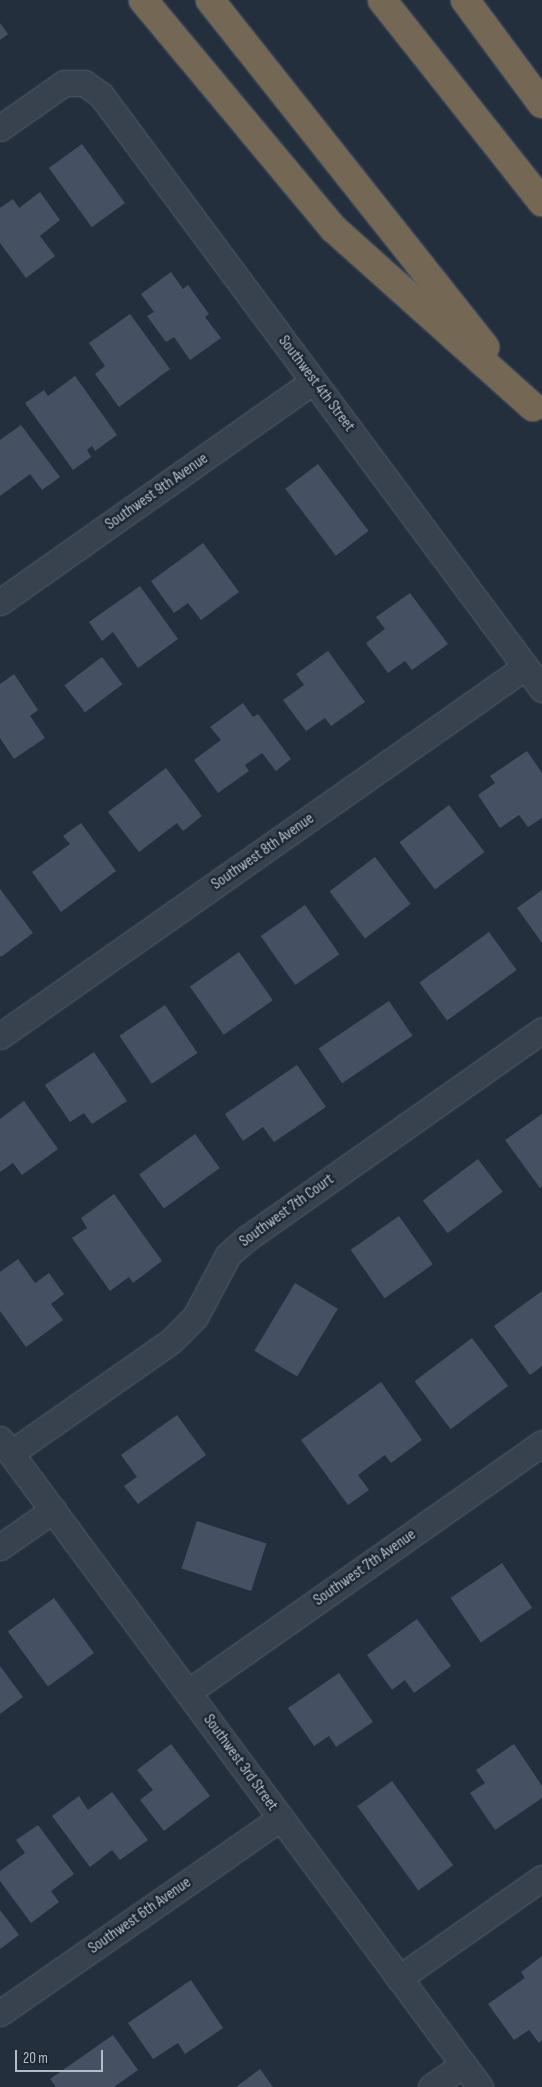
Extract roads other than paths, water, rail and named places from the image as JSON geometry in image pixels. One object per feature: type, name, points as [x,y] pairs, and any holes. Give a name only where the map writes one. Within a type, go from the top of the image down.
[{"type":"highway","points":[[143,0],[334,229],[538,413]]},
{"type":"highway","points":[[210,0],[538,413]]},
{"type":"highway","points":[[382,0],[542,202]]},
{"type":"highway","points":[[466,0],[542,104]]},
{"type":"street","name":"Southwest 4th Street","points":[[0,128],[64,83],[84,83],[101,95],[542,690]]},
{"type":"street","name":"Southwest 9th Avenue","points":[[0,602],[314,381]]},
{"type":"street","name":"Southwest 8th Avenue","points":[[0,1036],[525,667]]},
{"type":"street","name":"Southwest 7th Court","points":[[5,1446],[171,1341],[195,1317],[228,1254],[246,1239],[542,1030]]},
{"type":"street","name":"Southwest 7th Avenue","points":[[188,1692],[542,1443]]},
{"type":"street","name":"Southwest 3rd Street","points":[[5,1446],[480,2087]]},
{"type":"street","points":[[0,1547],[53,1510]]},
{"type":"street","name":"Southwest 6th Avenue","points":[[0,2013],[281,1818]]},
{"type":"street","points":[[399,1978],[542,1878]]},
{"type":"street","points":[[431,2087],[463,2064]]}]
